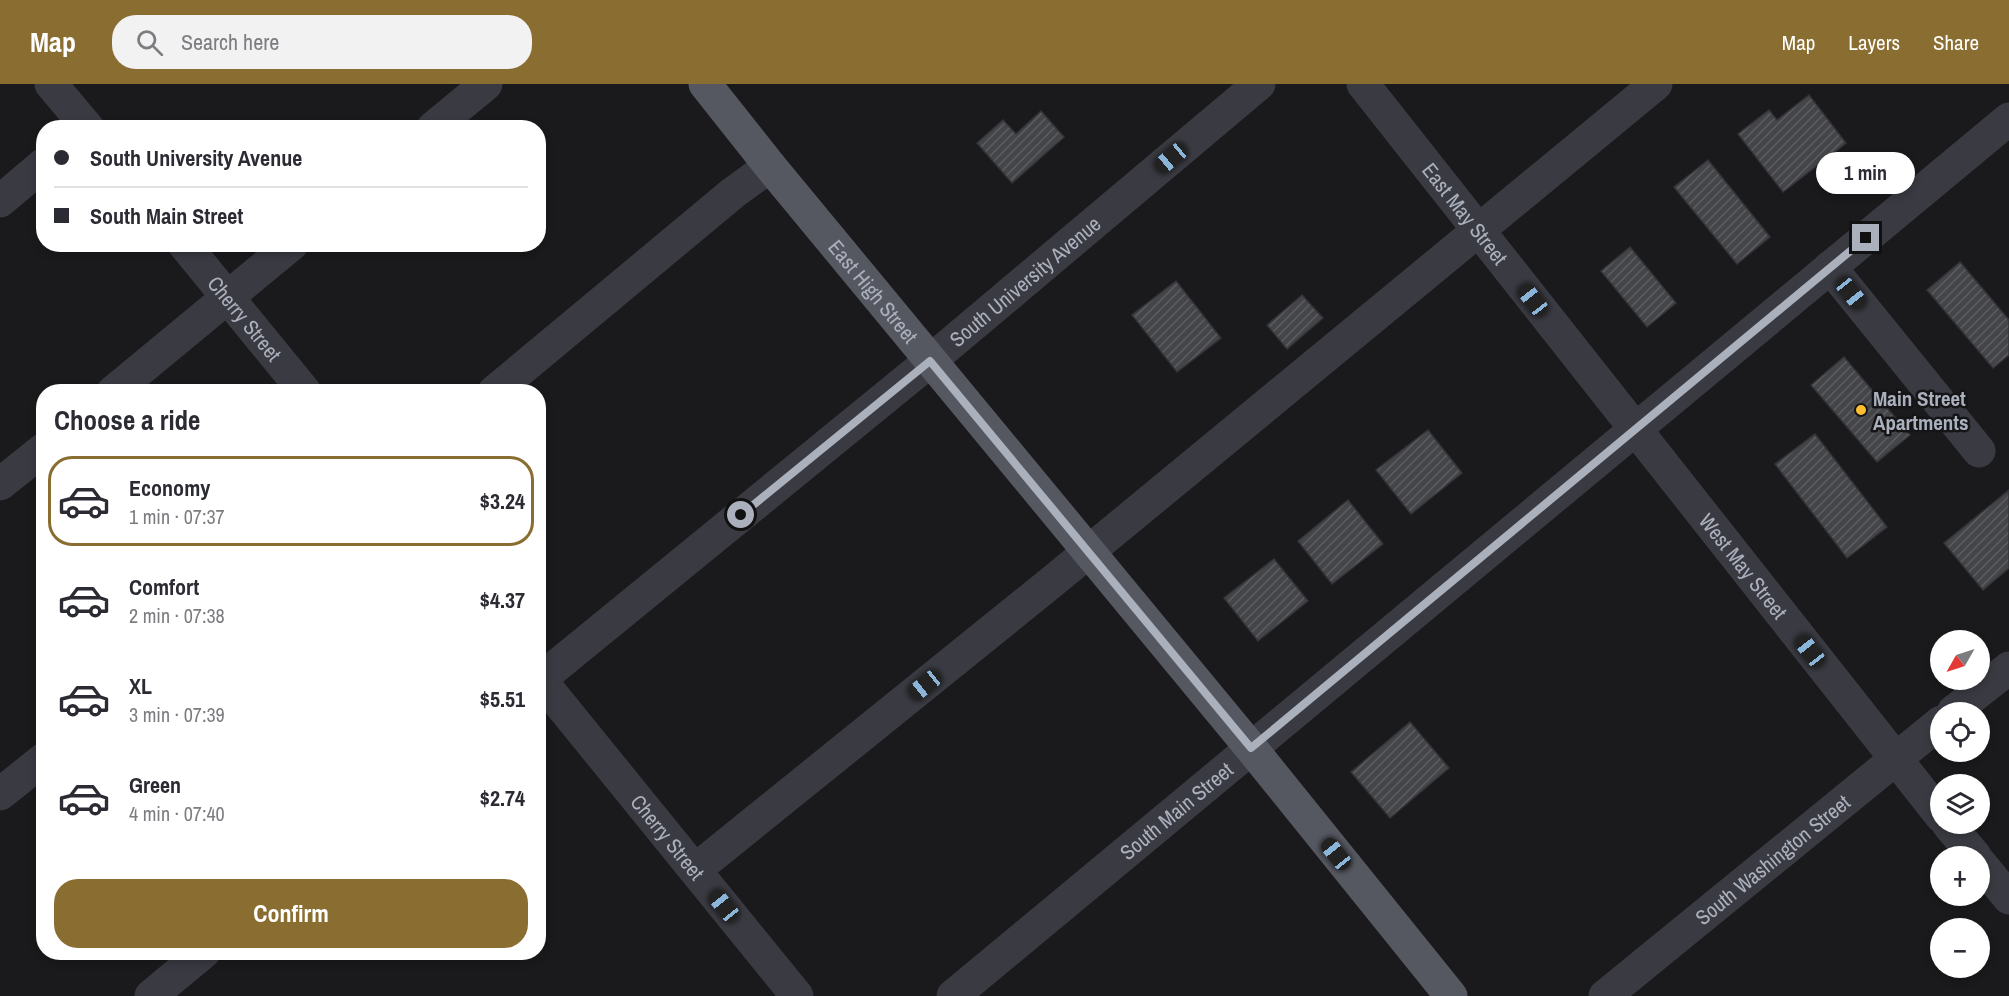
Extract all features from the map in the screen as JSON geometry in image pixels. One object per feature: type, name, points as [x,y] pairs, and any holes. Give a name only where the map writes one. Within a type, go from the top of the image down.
[{"type":"main road","name":"East High Street","points":[[705,84],[930,361],[1251,748],[1450,996]]},
{"type":"street","points":[[51,84],[82,120]]},
{"type":"street","points":[[443,120],[486,84]]},
{"type":"street","name":"South University Avenue","points":[[546,673],[930,361],[1259,84]]},
{"type":"street","name":"East May Street","points":[[1363,84],[1635,429]]},
{"type":"street","points":[[695,870],[1088,552],[1656,84]]},
{"type":"street","name":"South Main Street","points":[[953,996],[2009,119]]},
{"type":"street","points":[[504,384],[733,193],[770,166]]},
{"type":"street","points":[[0,201],[36,171]]},
{"type":"street","name":"Cherry Street","points":[[190,252],[298,384]]},
{"type":"street","points":[[123,384],[282,252]]},
{"type":"street","points":[[1830,267],[1979,451]]},
{"type":"street","name":"West May Street","points":[[1635,429],[1930,802]]},
{"type":"street","points":[[0,484],[36,455]]},
{"type":"street","points":[[1966,702],[2009,668]]},
{"type":"street","name":"Cherry Street","points":[[546,688],[796,996]]},
{"type":"street","name":"South Washington Street","points":[[1605,996],[1930,732]]},
{"type":"street","points":[[0,794],[36,765]]},
{"type":"street","points":[[1956,834],[1967,846]]},
{"type":"street","points":[[1990,875],[2009,898]]},
{"type":"street","points":[[151,996],[194,960]]},
{"type":"building","points":[[1809,95],[1846,143],[1783,192],[1738,134],[1769,110],[1777,120]]},
{"type":"building","points":[[1041,111],[1064,137],[1012,183],[977,143],[1003,120],[1016,134]]},
{"type":"building","points":[[1708,160],[1770,237],[1737,264],[1674,187]]},
{"type":"building","points":[[1630,247],[1676,303],[1647,327],[1601,271]]},
{"type":"building","name":"Main Street Apartments","points":[[1960,262],[2009,320],[2009,355],[1993,368],[1927,290]]},
{"type":"building","points":[[1176,281],[1221,338],[1177,372],[1132,315]]},
{"type":"building","points":[[1302,295],[1323,318],[1287,349],[1267,325]]},
{"type":"building","name":"Main Street Apartments","points":[[1844,357],[1910,435],[1877,462],[1811,385]]},
{"type":"building","points":[[1428,430],[1462,473],[1411,514],[1376,470]]},
{"type":"building","points":[[1815,434],[1887,527],[1847,558],[1775,464]]},
{"type":"building","points":[[2009,490],[2009,568],[1983,590],[1944,543]]},
{"type":"building","points":[[1348,500],[1383,544],[1332,584],[1298,541]]},
{"type":"building","points":[[1274,559],[1308,601],[1258,641],[1224,598]]},
{"type":"building","points":[[1410,722],[1449,768],[1390,818],[1351,772]]},
{"type":"place","name":"Main Street Apartments","points":[[1861,410]]},
{"type":"route","points":[[741,515],[930,361],[1251,748],[1866,238]]}]
